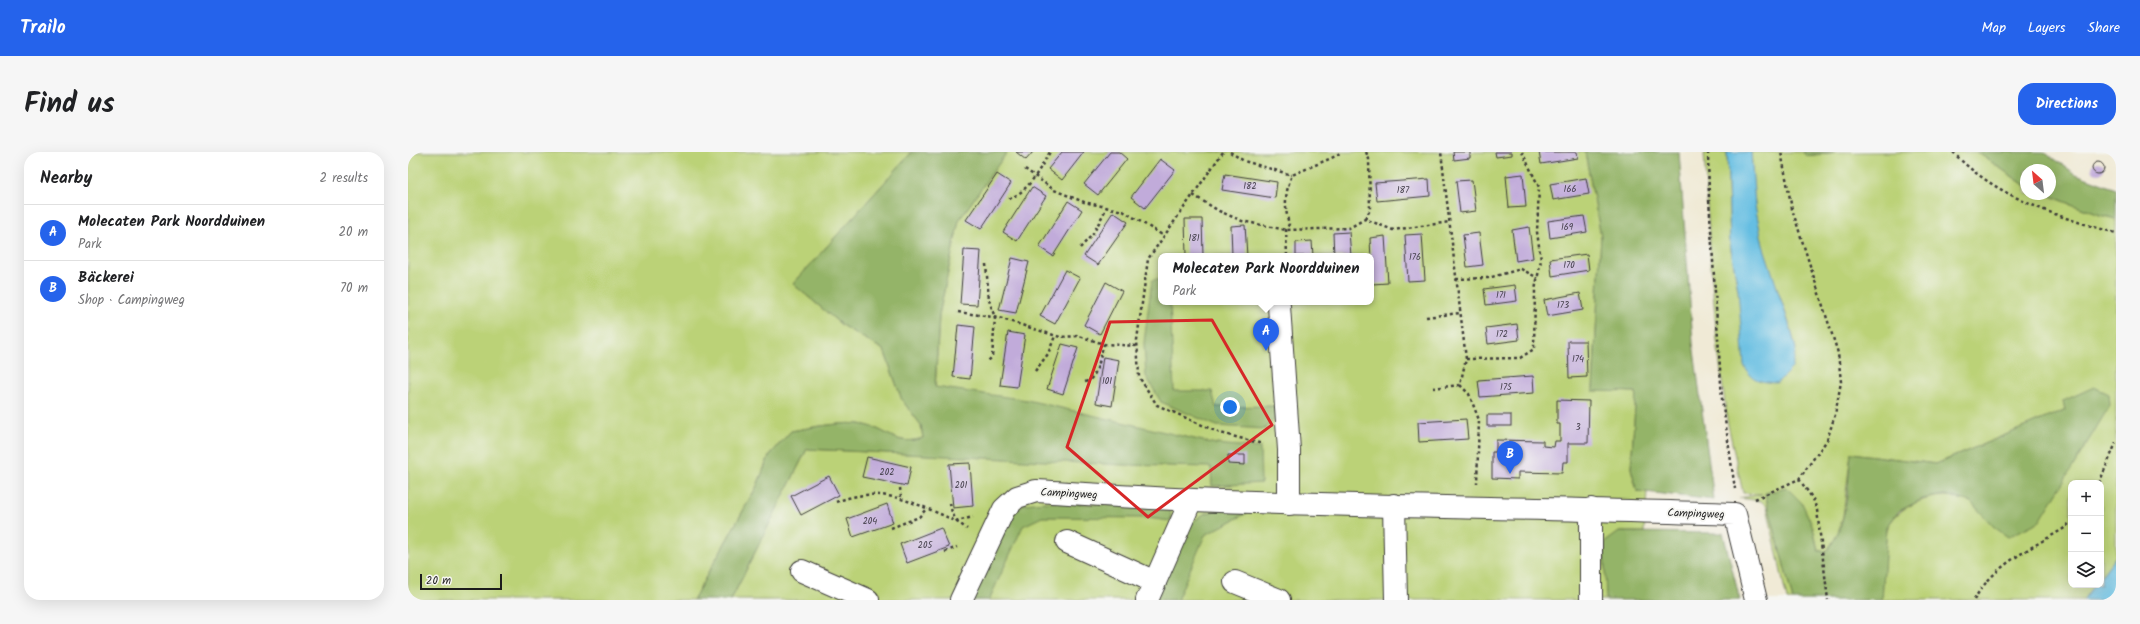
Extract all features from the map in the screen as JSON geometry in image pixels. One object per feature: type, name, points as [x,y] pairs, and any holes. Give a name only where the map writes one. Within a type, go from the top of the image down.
[{"type":"street","points":[[1279,306],[1289,450],[1289,504]]},
{"type":"street","name":"Campingweg","points":[[961,600],[1004,509],[1016,497],[1036,490],[1191,500],[1289,504],[1591,509],[1735,506],[1756,600]]},
{"type":"street","points":[[1067,542],[1151,591],[1191,500]]},
{"type":"street","points":[[1394,505],[1396,600]]},
{"type":"street","points":[[1591,509],[1591,600]]},
{"type":"street","points":[[802,571],[868,600]]},
{"type":"street","points":[[1235,582],[1279,600]]},
{"type":"path","points":[[1009,198],[1019,195],[1036,176],[1050,152]]},
{"type":"path","points":[[1223,152],[1148,258],[1137,346],[1139,377],[1157,405],[1220,433],[1289,450]]},
{"type":"path","points":[[1230,152],[1244,161],[1292,174],[1336,156],[1342,152]]},
{"type":"path","points":[[1193,195],[1219,211],[1242,221],[1286,230],[1349,228],[1366,219],[1370,210],[1369,159],[1366,152]]},
{"type":"path","points":[[1441,152],[1466,359],[1460,385]]},
{"type":"path","points":[[1466,359],[1520,358],[1534,349],[1535,290],[1541,260],[1537,232],[1539,188],[1522,152]]},
{"type":"path","points":[[1708,152],[1709,199],[1722,400],[1734,482],[1735,506]]},
{"type":"path","points":[[1735,506],[1744,496],[1758,499],[1777,488],[1799,479],[1827,440],[1835,415],[1841,382],[1838,352],[1792,209],[1781,152]]},
{"type":"path","points":[[1953,152],[1962,162],[2016,199],[2116,233]]},
{"type":"path","points":[[1025,169],[1054,190],[1084,202],[1123,211],[1164,236]]},
{"type":"path","points":[[1287,253],[1286,230],[1289,224],[1285,208],[1287,188],[1292,174]]},
{"type":"path","points":[[1080,248],[1093,234],[1107,207]]},
{"type":"path","points":[[1366,219],[1393,230],[1450,222]]},
{"type":"path","points":[[986,264],[990,300],[995,318],[992,357],[987,362]]},
{"type":"path","points":[[1456,280],[1488,278],[1521,269],[1538,278]]},
{"type":"path","points":[[958,312],[995,318],[1055,336],[1079,336],[1104,344],[1137,346]]},
{"type":"path","points":[[1426,317],[1460,313]]},
{"type":"path","points":[[1035,371],[1048,354],[1055,336]]},
{"type":"path","points":[[1085,382],[1090,381],[1094,375],[1104,344]]},
{"type":"path","points":[[1433,388],[1460,385],[1470,394],[1479,420],[1477,506]]},
{"type":"path","points":[[2100,480],[2116,443]]},
{"type":"path","points":[[1799,479],[1813,499],[1817,510],[1828,600]]},
{"type":"path","points":[[900,488],[901,497]]},
{"type":"path","points":[[836,502],[850,496],[865,494],[901,497],[958,522],[987,544]]},
{"type":"path","points":[[950,503],[952,513],[958,522]]},
{"type":"path","points":[[891,528],[919,517],[927,508]]},
{"type":"path","points":[[1974,600],[1986,580],[1997,570],[2068,525]]},
{"type":"highlighted area","points":[[1212,320],[1272,425],[1148,517],[1067,447],[1110,322]]},
{"type":"green space","points":[[408,152],[912,152],[793,284],[843,326],[884,350],[902,400],[921,425],[923,438],[913,440],[899,439],[873,427],[849,423],[791,431],[769,456],[757,486],[693,600],[408,600]]},
{"type":"green space","points":[[912,152],[1007,152],[959,220],[939,315],[935,387],[1027,400],[1216,444],[1260,448],[1261,483],[1212,486],[1211,467],[1124,465],[807,449],[731,600],[693,600],[757,486],[769,456],[791,431],[849,423],[873,427],[899,439],[913,440],[923,438],[921,425],[902,400],[884,350],[843,326],[793,284]]},
{"type":"green space","points":[[1007,152],[1585,152],[1601,236],[1593,390],[1636,392],[1631,468],[1637,491],[1647,492],[1644,532],[1619,532],[1606,600],[731,600],[807,449],[932,455],[939,315],[959,220]]},
{"type":"green space","points":[[1585,152],[1679,152],[1693,343],[1714,500],[1637,491],[1631,468],[1636,392],[1593,391],[1601,236]]},
{"type":"green space","points":[[1704,152],[1727,152],[1730,243],[1738,290],[1796,349],[1760,235],[1754,200],[1751,152],[1803,152],[1806,156],[1837,152],[1977,152],[2020,182],[2020,200],[2056,200],[2056,198],[2100,215],[2116,219],[2116,556],[2104,572],[2104,480],[2068,480],[2068,588],[2092,588],[2083,600],[1882,600],[1886,532],[1894,518],[1902,510],[1913,504],[1937,497],[1949,496],[1961,498],[1974,504],[1994,527],[2065,410],[1936,464],[1851,453],[1843,516],[1836,540],[1826,551],[1818,551],[1813,527],[1765,494],[1793,600],[1787,600],[1767,507],[1761,501],[1739,498],[1762,494],[1743,493],[1727,420],[1717,341]]},
{"type":"green space","points":[[1803,152],[1837,152],[1806,156]]},
{"type":"green space","points":[[1977,152],[2043,152],[2076,174],[2116,189],[2116,219],[2100,215],[2056,198],[2056,164],[2020,164],[2020,182]]},
{"type":"green space","points":[[1152,280],[1158,280],[1158,305],[1170,305],[1174,391],[1212,391],[1216,407],[1274,406],[1276,417],[1265,429],[1217,426],[1161,402],[1146,376],[1144,343]]},
{"type":"green space","points":[[2094,387],[2109,394],[2110,405],[2040,521],[2008,537],[1994,527],[1971,502],[1945,495],[1923,499],[1899,511],[1887,527],[1882,600],[1793,600],[1765,493],[1787,488],[1802,503],[1813,527],[1818,551],[1826,551],[1834,541],[1843,517],[1846,505],[1851,453],[1936,464],[2065,410],[2063,401]]},
{"type":"green space","points":[[1045,502],[1170,508],[1171,521],[1147,518],[1042,517],[1023,526],[989,600],[971,600],[1006,521],[1024,504]]},
{"type":"green space","points":[[1222,508],[1247,513],[1205,535],[1177,600],[1156,600],[1189,524],[1204,514]]},
{"type":"green space","points":[[1619,532],[1723,533],[1740,600],[1606,600],[1604,543]]},
{"type":"water","points":[[1727,152],[1751,152],[1755,205],[1763,245],[1796,349],[1792,368],[1777,383],[1757,380],[1750,374],[1744,365],[1738,290],[1730,243]]},
{"type":"water","points":[[2116,556],[2116,595],[2113,600],[2083,600],[2092,588],[2104,588],[2104,572]]},
{"type":"building","points":[[1016,152],[1033,152],[1026,160]]},
{"type":"building","points":[[1062,152],[1084,152],[1062,180],[1048,169]]},
{"type":"building","points":[[1110,152],[1119,152],[1127,159],[1098,195],[1084,184]]},
{"type":"building","points":[[1453,152],[1470,152],[1470,158],[1454,160]]},
{"type":"building","points":[[1495,152],[1512,152],[1512,155],[1496,157]]},
{"type":"building","points":[[1539,152],[1577,152],[1578,158],[1541,164]]},
{"type":"building","points":[[1160,159],[1175,170],[1145,208],[1131,197]]},
{"type":"building","points":[[2100,162],[2103,163],[2103,173],[2096,174],[2093,173],[2092,166],[2093,163]]},
{"type":"building","points":[[997,174],[1011,183],[981,229],[966,220]]},
{"type":"building","points":[[1225,174],[1277,182],[1275,198],[1222,190]]},
{"type":"building","points":[[1523,174],[1526,207],[1509,208],[1506,176]]},
{"type":"building","points":[[1586,178],[1589,194],[1553,200],[1550,184]]},
{"type":"building","points":[[1429,179],[1430,196],[1377,201],[1375,183]]},
{"type":"building","points":[[1472,180],[1476,211],[1460,213],[1456,181]]},
{"type":"building","points":[[1032,187],[1046,196],[1017,241],[1003,232]]},
{"type":"building","points":[[1068,201],[1082,210],[1053,256],[1039,247]]},
{"type":"building","points":[[1113,212],[1128,222],[1098,265],[1084,256]]},
{"type":"building","points":[[1584,216],[1587,232],[1550,238],[1548,221]]},
{"type":"building","points":[[1185,219],[1202,219],[1203,253],[1186,253]]},
{"type":"building","points":[[1245,225],[1247,253],[1232,253],[1231,226]]},
{"type":"building","points":[[1529,227],[1533,258],[1516,261],[1512,230]]},
{"type":"building","points":[[1349,232],[1351,253],[1334,253],[1333,233]]},
{"type":"building","points":[[1479,233],[1483,265],[1467,267],[1463,235]]},
{"type":"building","points":[[1422,234],[1425,280],[1408,281],[1405,235]]},
{"type":"building","points":[[1385,236],[1388,283],[1374,284],[1374,253],[1371,253],[1370,238]]},
{"type":"building","points":[[1312,241],[1313,253],[1296,253],[1296,242]]},
{"type":"building","points":[[964,250],[981,251],[977,305],[960,304]]},
{"type":"building","points":[[1587,254],[1589,270],[1552,276],[1550,259]]},
{"type":"building","points":[[1012,258],[1029,262],[1016,313],[999,310]]},
{"type":"building","points":[[1065,270],[1080,278],[1055,324],[1040,316]]},
{"type":"building","points":[[1106,282],[1122,291],[1100,334],[1084,325]]},
{"type":"building","points":[[1515,285],[1517,301],[1486,305],[1484,289]]},
{"type":"building","points":[[1580,293],[1583,310],[1547,316],[1544,300]]},
{"type":"building","points":[[1517,324],[1519,340],[1488,344],[1486,328]]},
{"type":"building","points":[[958,325],[975,327],[970,379],[953,377]]},
{"type":"building","points":[[1008,332],[1025,335],[1017,387],[1000,385]]},
{"type":"building","points":[[1568,341],[1586,341],[1587,377],[1569,378]]},
{"type":"building","points":[[1062,344],[1078,348],[1063,394],[1047,389]]},
{"type":"building","points":[[1103,357],[1119,360],[1112,406],[1096,403]]},
{"type":"building","points":[[1533,376],[1534,393],[1480,397],[1478,380]]},
{"type":"building","points":[[1557,400],[1589,401],[1588,443],[1568,443],[1568,462],[1563,462],[1562,473],[1518,472],[1518,479],[1492,478],[1492,452],[1496,452],[1496,440],[1543,441],[1543,446],[1554,447],[1555,441],[1560,441],[1560,424],[1557,424]]},
{"type":"building","points":[[1487,415],[1511,415],[1511,426],[1487,426]]},
{"type":"building","points":[[1466,419],[1468,439],[1419,442],[1418,422]]},
{"type":"building","points":[[1228,455],[1245,455],[1245,465],[1228,464]]},
{"type":"building","points":[[867,457],[911,467],[907,486],[862,477]]},
{"type":"building","points":[[970,463],[973,506],[953,508],[949,464]]},
{"type":"building","points":[[829,476],[839,495],[801,515],[791,496]]},
{"type":"building","points":[[887,504],[893,523],[853,537],[847,519]]},
{"type":"building","points":[[941,528],[949,547],[907,563],[900,544]]},
{"type":"place","name":"Molecaten Park Noordduinen","points":[[1266,351]]},
{"type":"place","name":"Bäckerei","points":[[1510,474]]}]
